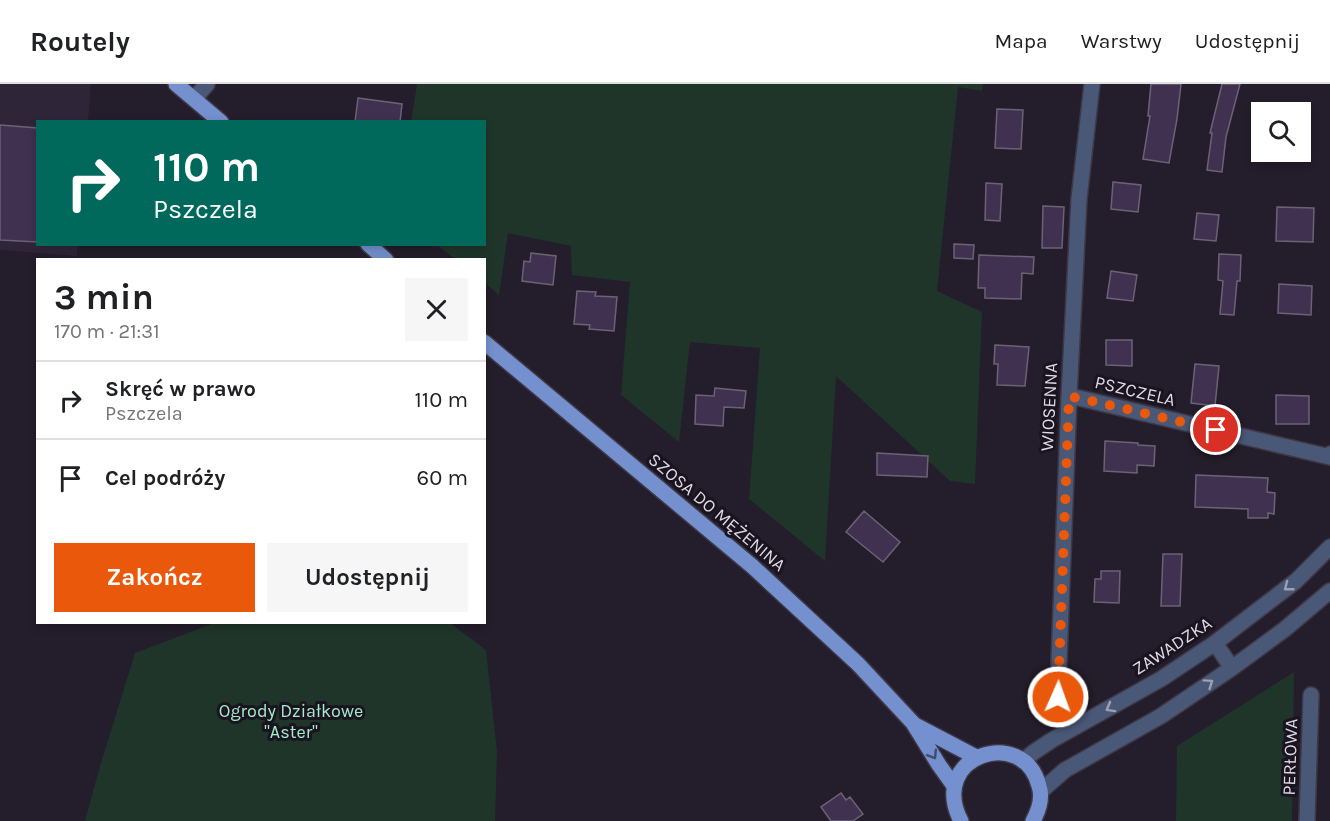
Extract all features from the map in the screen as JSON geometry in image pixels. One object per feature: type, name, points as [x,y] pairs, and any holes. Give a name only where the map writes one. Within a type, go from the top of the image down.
[{"type":"main road","points":[[176,84],[219,120]]},
{"type":"main road","points":[[370,246],[384,258]]},
{"type":"main road","name":"SZOSA DO MĘŻENINA","points":[[486,344],[752,566],[858,664],[913,723],[954,786]]},
{"type":"main road","name":"SZOSA DO MĘŻENINA","points":[[913,723],[976,757]]},
{"type":"main road","points":[[961,821],[953,798],[954,786],[959,774],[976,757],[992,752],[1008,753],[1023,760],[1038,779],[1041,802],[1033,821]]},
{"type":"street","points":[[194,99],[207,84]]},
{"type":"street","name":"WIOSENNA","points":[[1072,729],[1062,714],[1058,697],[1079,199],[1092,84]]},
{"type":"street","name":"PSZCZELA","points":[[1069,397],[1330,457],[1330,454]]},
{"type":"street","name":"ZAWADZKA","points":[[1023,760],[1072,729],[1161,679],[1215,642],[1296,581],[1330,547]]},
{"type":"street","points":[[1041,791],[1065,770],[1161,716],[1232,668],[1285,629],[1330,591]]},
{"type":"street","points":[[1215,642],[1232,668]]},
{"type":"street","name":"PERŁOWA","points":[[1307,821],[1311,695]]},
{"type":"shaded area","points":[[0,84],[91,84],[88,120],[36,120],[36,246],[78,246],[77,256],[0,250]]},
{"type":"green space","points":[[417,84],[983,84],[982,91],[958,87],[937,291],[982,312],[975,484],[950,481],[836,376],[825,561],[749,499],[760,348],[690,342],[679,442],[621,395],[630,282],[572,275],[571,246],[508,233],[499,295],[486,284],[486,258],[454,258],[438,246],[486,246],[486,120],[411,120]]},
{"type":"green space","name":"Ogrody Działkowe \"Aster\"","points":[[212,624],[451,624],[486,650],[497,752],[495,821],[85,821],[135,653]]},
{"type":"green space","points":[[1294,672],[1292,821],[1176,821],[1177,746]]},
{"type":"building","points":[[1151,84],[1181,84],[1169,163],[1143,159],[1150,116],[1148,116]]},
{"type":"building","points":[[1222,84],[1240,84],[1226,137],[1222,172],[1207,170],[1212,133],[1210,133]]},
{"type":"building","points":[[358,98],[402,104],[400,120],[355,120]]},
{"type":"building","points":[[997,109],[1023,110],[1021,149],[995,148]]},
{"type":"building","points":[[0,125],[36,128],[36,242],[0,240]]},
{"type":"building","points":[[1113,182],[1141,185],[1138,212],[1111,209]]},
{"type":"building","points":[[986,183],[1002,184],[1000,221],[985,220]]},
{"type":"building","points":[[1043,206],[1064,207],[1062,248],[1042,248]]},
{"type":"building","points":[[1277,207],[1314,208],[1313,242],[1276,241]]},
{"type":"building","points":[[1197,213],[1219,215],[1216,241],[1194,239]]},
{"type":"building","points":[[954,244],[974,245],[973,259],[954,258]]},
{"type":"building","points":[[531,253],[556,256],[553,285],[522,281],[524,261],[530,262]]},
{"type":"building","points":[[1219,254],[1241,255],[1240,281],[1237,281],[1234,315],[1220,314],[1223,281],[1218,280]]},
{"type":"building","points":[[979,255],[1034,257],[1033,274],[1022,273],[1021,299],[985,298],[985,288],[978,288]]},
{"type":"building","points":[[1111,271],[1137,275],[1133,301],[1107,298]]},
{"type":"building","points":[[1279,284],[1312,286],[1311,315],[1278,313]]},
{"type":"building","points":[[577,291],[596,292],[595,296],[617,297],[614,331],[589,329],[590,325],[574,324]]},
{"type":"building","points":[[1106,340],[1132,340],[1132,366],[1106,365]]},
{"type":"building","points":[[995,345],[1029,347],[1025,386],[997,385],[998,364],[994,364]]},
{"type":"building","points":[[1195,364],[1219,366],[1215,406],[1191,403]]},
{"type":"building","points":[[715,388],[746,391],[744,408],[724,407],[723,426],[695,424],[696,395],[714,396]]},
{"type":"building","points":[[1276,395],[1309,396],[1309,424],[1276,424]]},
{"type":"building","points":[[1105,441],[1155,446],[1154,466],[1137,465],[1137,473],[1104,471]]},
{"type":"building","points":[[877,453],[928,456],[927,477],[877,475]]},
{"type":"building","points":[[1196,475],[1268,478],[1267,492],[1275,493],[1274,514],[1268,513],[1268,518],[1248,518],[1248,509],[1195,507]]},
{"type":"building","points":[[864,511],[900,542],[883,562],[846,532]]},
{"type":"building","points":[[1163,554],[1182,554],[1180,606],[1161,606]]},
{"type":"building","points":[[1101,571],[1120,571],[1119,603],[1094,602],[1095,579],[1101,579]]},
{"type":"building","points":[[841,793],[846,800],[850,797],[863,814],[853,821],[831,821],[821,807]]},
{"type":"route","points":[[1058,697],[1069,397],[1216,430]]}]
